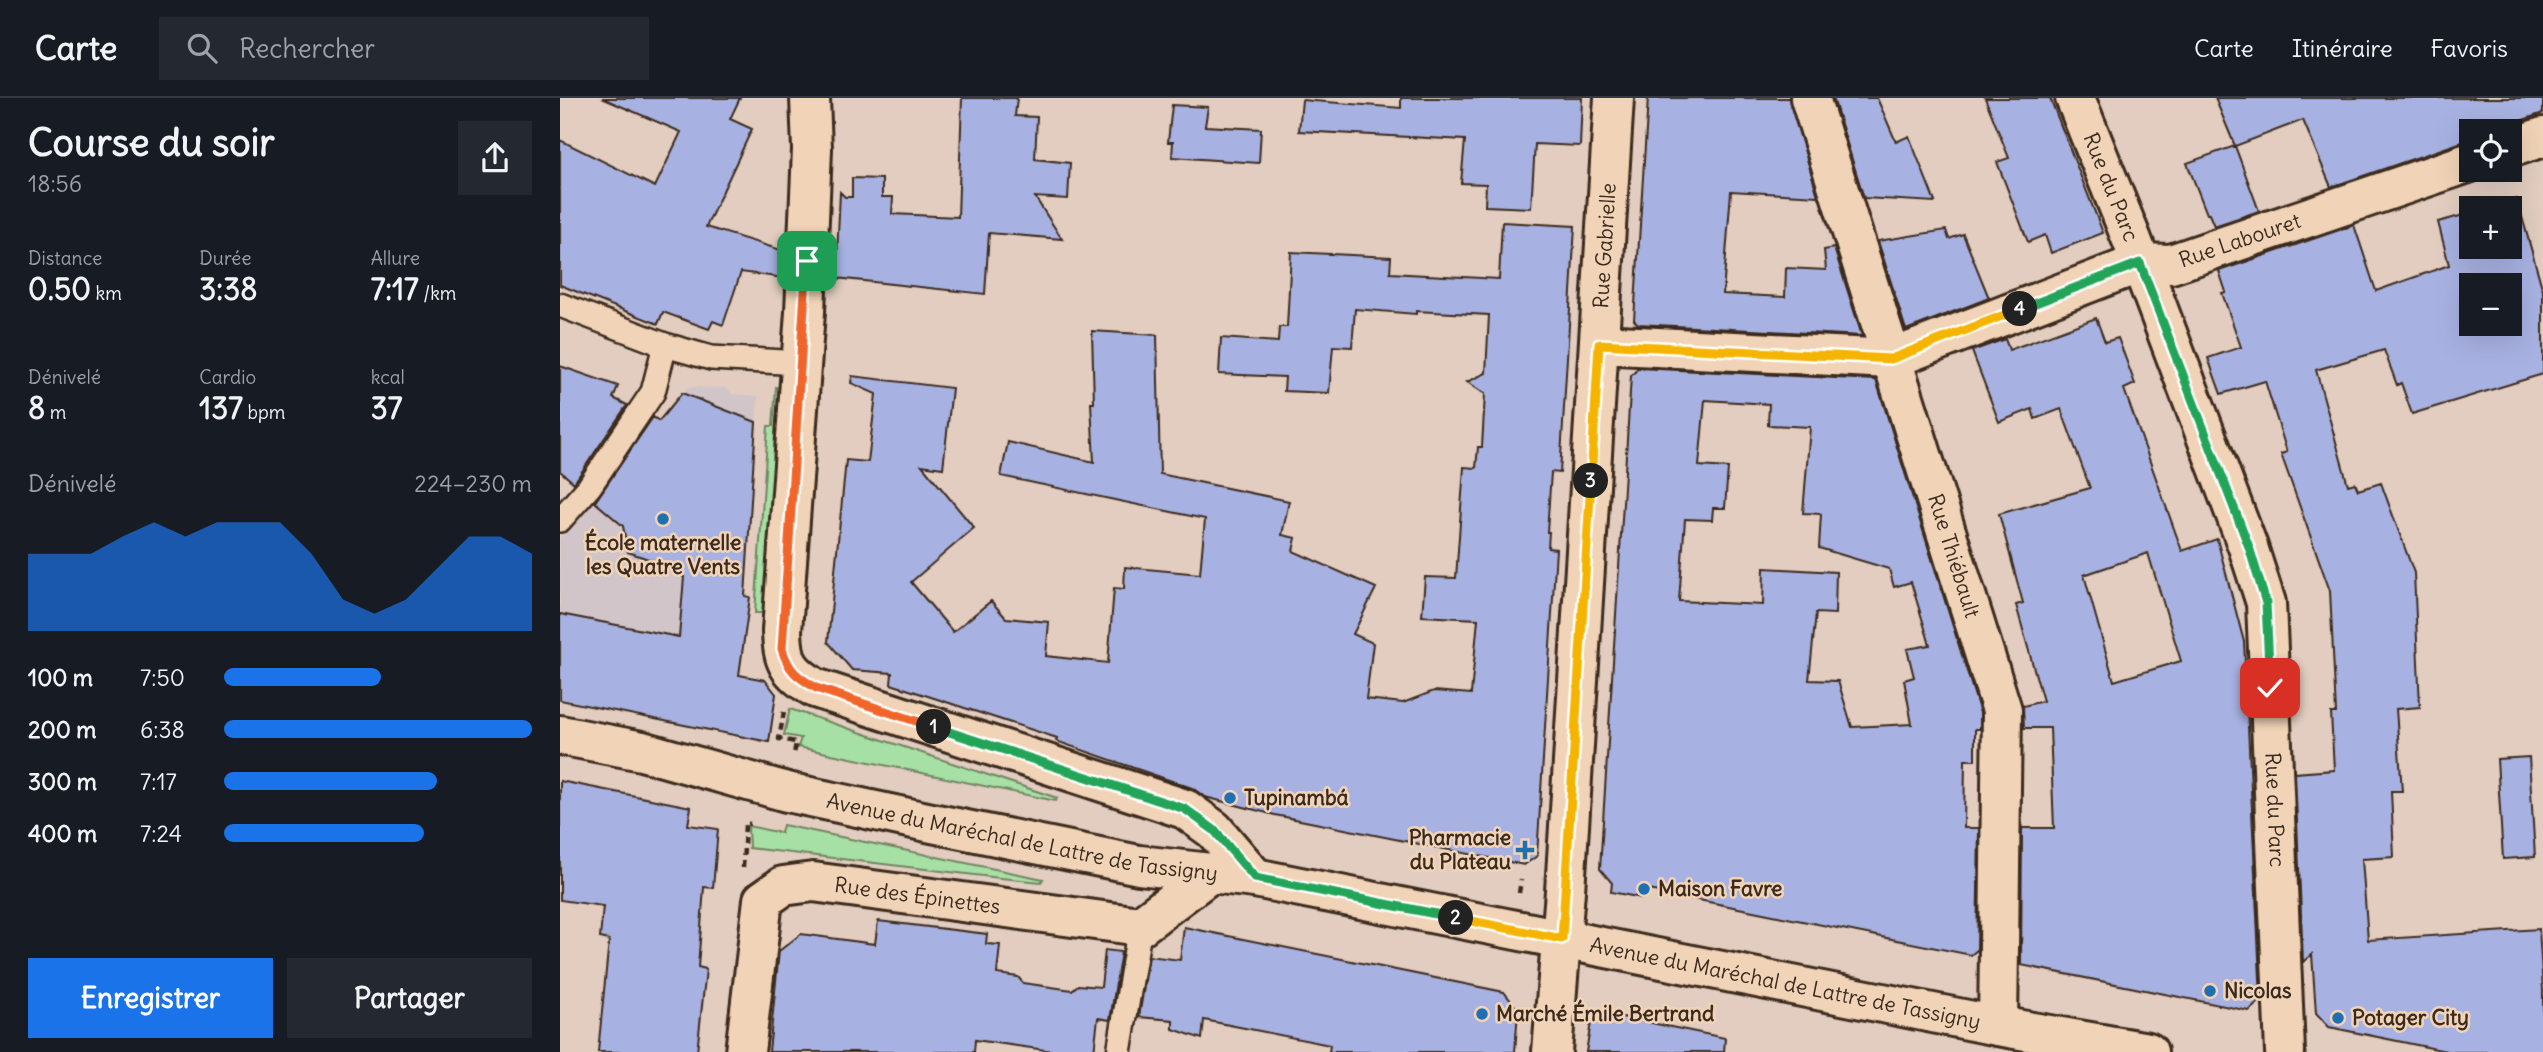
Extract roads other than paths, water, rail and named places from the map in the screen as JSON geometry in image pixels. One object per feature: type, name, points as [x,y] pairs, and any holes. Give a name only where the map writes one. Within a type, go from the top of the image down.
[{"type":"street","points":[[810,98],[812,149],[801,363],[782,631],[782,649],[788,667],[800,679],[816,688],[1185,809],[1214,830],[1255,878]]},
{"type":"street","name":"Rue Gabrielle","points":[[1552,1052],[1562,939],[1614,98]]},
{"type":"street","name":"Rue Thiébault","points":[[1810,98],[2002,710],[1998,1026]]},
{"type":"street","name":"Rue du Parc","points":[[2075,98],[2249,547],[2266,603],[2285,1052]]},
{"type":"street","points":[[2522,144],[2543,137]]},
{"type":"street","name":"Rue Labouret","points":[[1599,344],[1891,359],[2140,263],[2171,264],[2459,166]]},
{"type":"street","name":"Avenue du Maréchal de Lattre de Tassigny","points":[[560,735],[642,751],[788,792],[1139,865],[1255,878],[1998,1026],[2148,1052]]},
{"type":"street","points":[[1140,926],[1209,874]]},
{"type":"street","name":"Rue des Épinettes","points":[[745,1052],[763,900],[783,886],[813,882],[1140,926]]},
{"type":"lane","points":[[560,305],[665,345],[711,358],[801,363]]},
{"type":"lane","points":[[560,520],[589,487],[653,392],[665,345]]},
{"type":"lane","points":[[1119,1052],[1140,926]]},
{"type":"place","name":"École maternelle les Quatre Vents","points":[[663,519]]},
{"type":"place","name":"Tupinambá","points":[[1230,798]]},
{"type":"place","name":"Pharmacie du Plateau","points":[[1525,850]]},
{"type":"place","name":"Maison Favre","points":[[1644,889]]},
{"type":"place","name":"Nicolas","points":[[2210,991]]},
{"type":"place","name":"Marché Émile Bertrand","points":[[1482,1014]]},
{"type":"place","name":"Potager City","points":[[2338,1018]]}]
